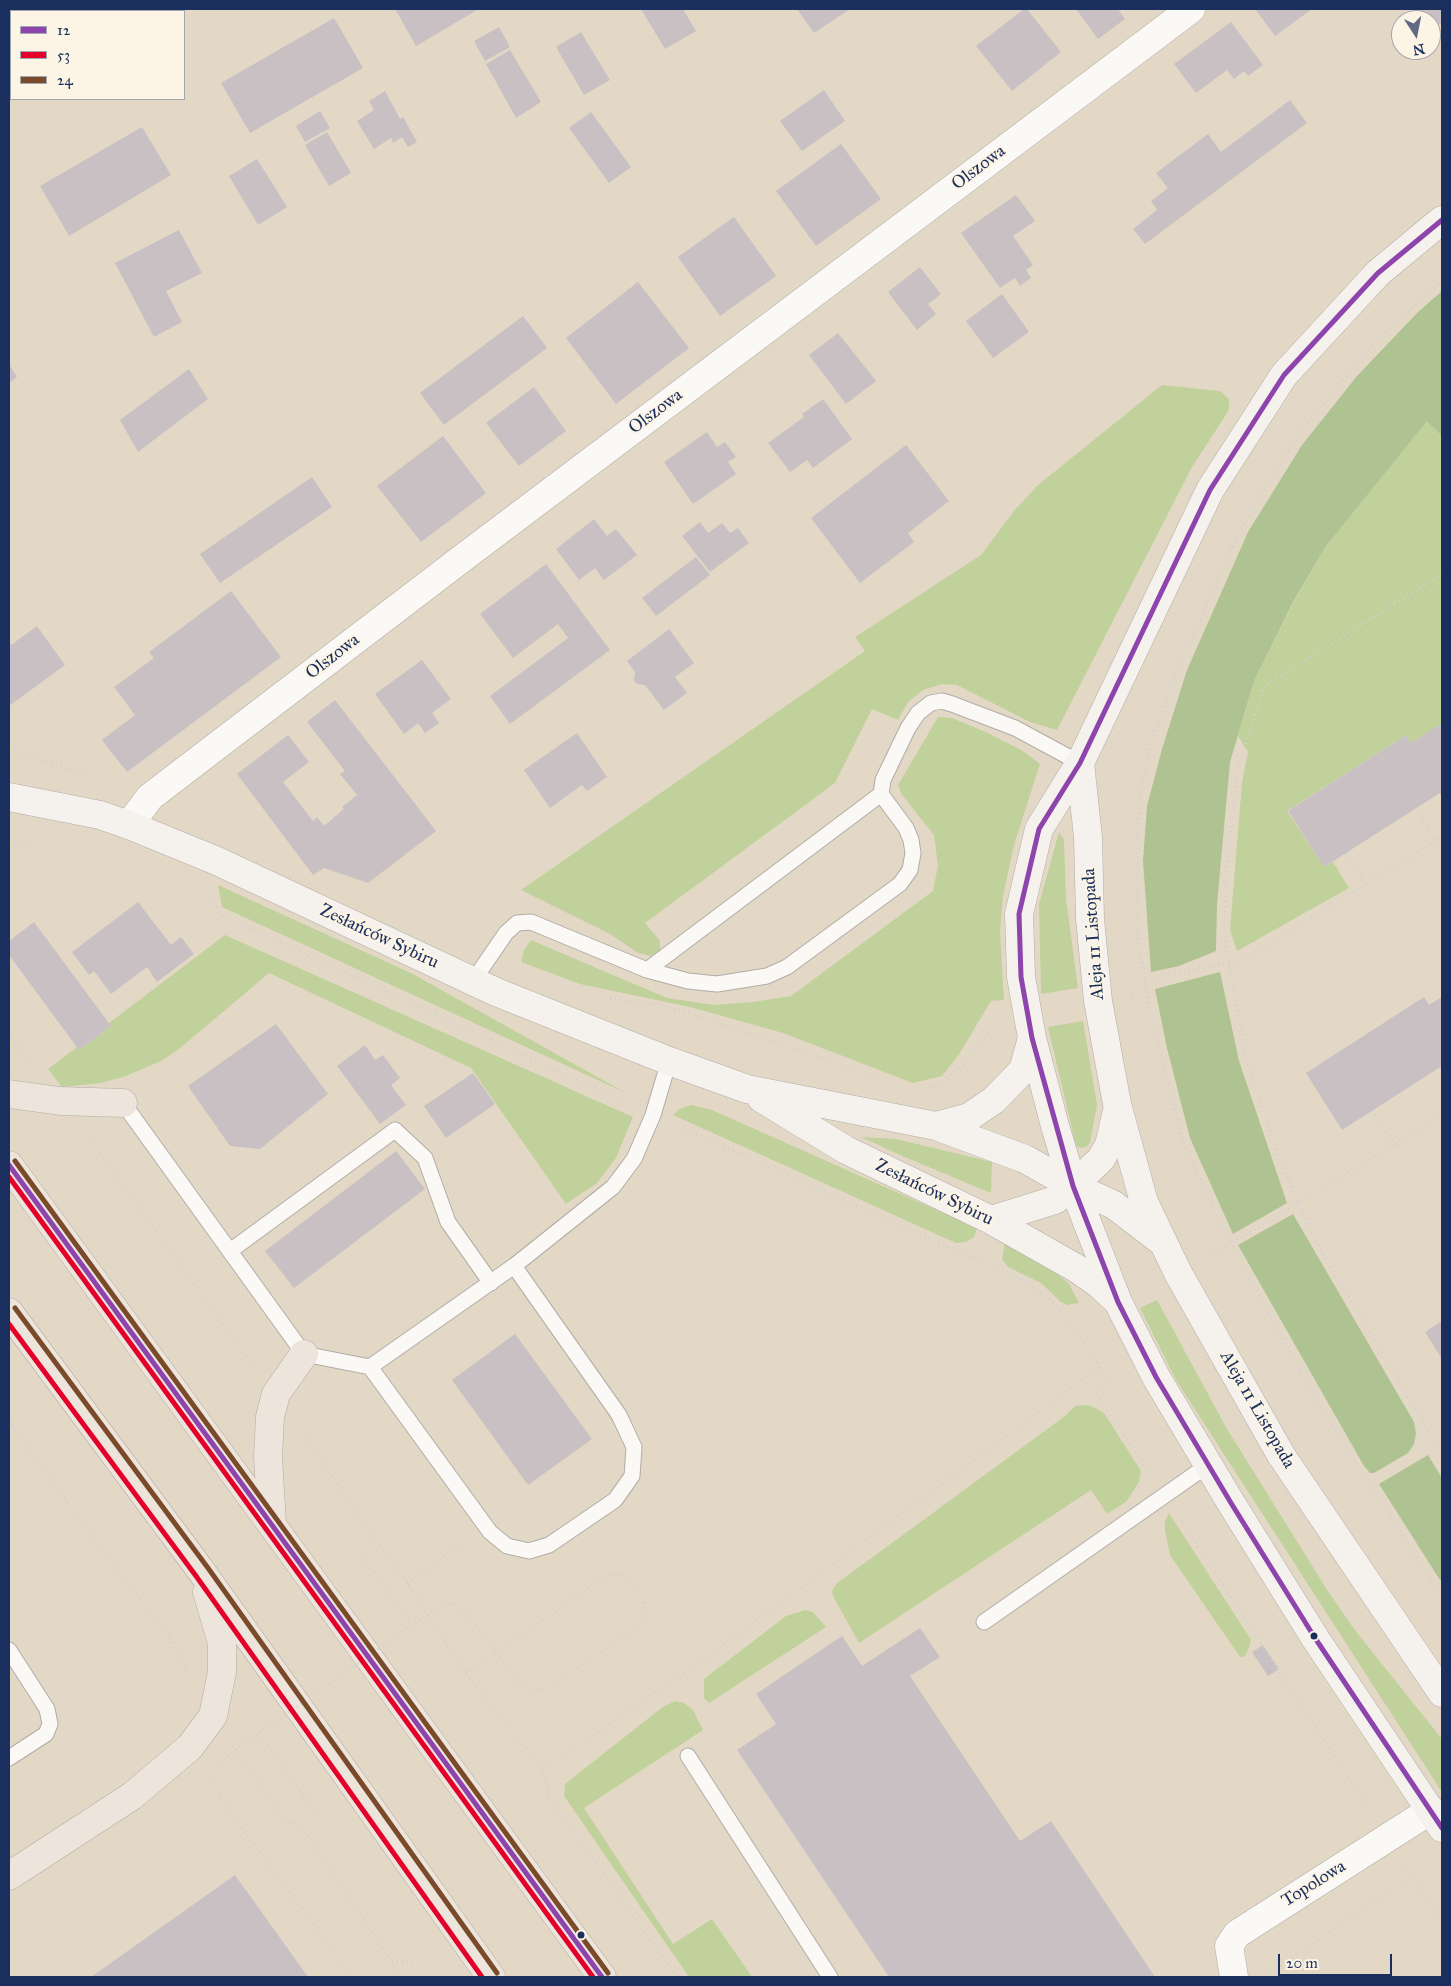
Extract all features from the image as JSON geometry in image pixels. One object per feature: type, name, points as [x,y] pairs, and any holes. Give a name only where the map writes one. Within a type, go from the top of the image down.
[{"type":"main road","points":[[9,1094],[60,1101],[123,1103]]},
{"type":"main road","points":[[9,1165],[602,1977]]},
{"type":"main road","points":[[9,1312],[202,1572],[491,1977]]},
{"type":"main road","points":[[272,1524],[268,1457],[270,1417],[276,1394],[304,1354]]},
{"type":"main road","points":[[9,1876],[132,1796],[190,1747],[214,1716],[221,1680],[222,1643],[202,1572]]},
{"type":"street","name":"Olszowa","points":[[130,825],[150,797],[460,560],[1191,9]]},
{"type":"street","points":[[1436,1819],[1315,1638],[1208,1465],[1156,1377],[1118,1302],[1073,1186],[1032,1038],[1021,977],[1019,914],[1039,828],[1080,763],[1210,490],[1284,375],[1378,273],[1442,220]]},
{"type":"street","name":"Aleja 11 Listopada","points":[[1080,763],[1088,837],[1090,919],[1098,1001],[1118,1104],[1141,1192],[1161,1241],[1281,1455],[1442,1693]]},
{"type":"street","name":"Zesłańców Sybiru","points":[[9,797],[100,815],[130,825],[217,861],[473,981],[669,1061],[747,1089],[936,1126],[1025,1159],[1073,1186],[1114,1205],[1161,1241]]},
{"type":"street","name":"Zesłańców Sybiru","points":[[936,1126],[969,1117],[994,1100],[1023,1070],[1032,1038]]},
{"type":"street","name":"Zesłańców Sybiru","points":[[747,1089],[846,1150],[991,1220],[1076,1268],[1099,1284],[1118,1302]]},
{"type":"street","name":"Aleja 11 Listopada","points":[[991,1220],[1055,1200],[1073,1186],[1101,1159],[1110,1145],[1118,1104]]},
{"type":"street","name":"Topolowa","points":[[1234,1977],[1229,1946],[1237,1934],[1436,1819]]},
{"type":"lane","points":[[473,981],[506,933],[517,923],[531,922],[647,970],[688,981],[717,984],[745,981],[767,976],[787,967],[900,884],[910,870],[913,853],[911,840],[906,828],[881,794],[883,780],[908,728],[918,712],[931,703],[942,701],[1015,728],[1080,763]]},
{"type":"lane","points":[[647,970],[881,794]]},
{"type":"lane","points":[[370,1368],[514,1266],[614,1187],[634,1159],[653,1115],[669,1061]]},
{"type":"lane","points":[[123,1103],[304,1354],[370,1368],[485,1525],[507,1546],[530,1551],[549,1545],[615,1500],[632,1476],[634,1447],[619,1415],[514,1266]]},
{"type":"lane","points":[[230,1251],[395,1130],[425,1158],[448,1222],[491,1283]]},
{"type":"lane","points":[[984,1622],[1208,1465]]},
{"type":"lane","points":[[9,1650],[47,1710],[50,1724],[46,1734],[9,1758]]},
{"type":"lane","points":[[688,1756],[830,1977]]},
{"type":"path","points":[[1442,281],[1377,339],[1299,433],[1239,532],[1171,685],[1147,755],[1137,826],[1136,934],[1153,1027],[1186,1146],[1231,1243],[1312,1393],[1440,1592],[1442,1598]]},
{"type":"path","points":[[1442,574],[1264,686],[1238,767],[1226,873],[1224,934],[1246,1059],[1280,1160],[1313,1237],[1442,1452]]},
{"type":"path","points":[[9,748],[93,778]]},
{"type":"path","points":[[1416,808],[1436,841]]},
{"type":"path","points":[[9,840],[21,842],[46,837]]},
{"type":"path","points":[[1230,968],[1442,837]]},
{"type":"path","points":[[1347,853],[1366,884]]},
{"type":"path","points":[[204,889],[221,915],[633,1106]]},
{"type":"path","points":[[1145,980],[1229,962]]},
{"type":"path","points":[[602,996],[658,1005],[700,1016],[888,1081]]},
{"type":"path","points":[[917,1091],[939,1084],[963,1065],[998,1019]]},
{"type":"path","points":[[9,1034],[35,1069]]},
{"type":"path","points":[[1372,1111],[1395,1145]]},
{"type":"path","points":[[1206,1259],[1442,1116]]},
{"type":"path","points":[[670,1123],[1021,1279],[1049,1298],[1073,1324],[1100,1367],[1108,1384],[1096,1392],[1374,1818]]},
{"type":"path","points":[[86,1134],[236,1345],[276,1394]]},
{"type":"path","points":[[543,1769],[696,1666],[1100,1367]]},
{"type":"path","points":[[9,1421],[108,1559],[168,1634],[188,1674]]},
{"type":"path","points":[[300,1429],[378,1544],[408,1584],[466,1674],[543,1769],[549,1797],[677,1977]]},
{"type":"path","points":[[408,1584],[485,1525]]},
{"type":"path","points":[[362,1556],[411,1624]]},
{"type":"path","points":[[352,1977],[228,1810],[215,1787],[215,1772],[221,1760],[411,1624],[441,1605],[455,1605],[468,1613],[521,1687],[534,1691],[548,1688],[639,1626],[646,1614],[644,1602],[632,1582],[621,1574],[607,1575],[508,1645],[466,1674]]},
{"type":"path","points":[[259,1733],[317,1814]]},
{"type":"path","points":[[228,1738],[284,1818],[303,1826],[402,1977]]},
{"type":"path","points":[[1262,1977],[1412,1877],[1442,1923]]},
{"type":"path","points":[[392,1962],[421,1963]]},
{"type":"green space","points":[[1442,291],[1442,436],[1427,421],[1326,546],[1293,602],[1254,681],[1230,762],[1217,904],[1216,951],[1179,966],[1151,972],[1143,861],[1147,806],[1162,749],[1187,670],[1248,532],[1302,445],[1357,376],[1418,312]]},
{"type":"green space","points":[[1162,385],[1220,391],[1229,399],[1229,410],[1192,467],[1057,730],[1030,722],[957,685],[942,684],[923,690],[908,702],[898,720],[872,709],[835,783],[645,923],[660,941],[660,950],[651,956],[638,953],[610,934],[521,890],[865,651],[855,637],[981,555],[1014,511],[1038,485]]},
{"type":"green space","points":[[1427,420],[1442,436],[1442,723],[1411,743],[1406,735],[1287,811],[1324,867],[1333,862],[1349,888],[1237,951],[1230,930],[1242,783],[1248,752],[1238,736],[1254,681],[1293,603],[1326,546]]},
{"type":"green space","points":[[938,717],[952,718],[988,733],[1023,751],[1040,764],[1014,845],[1003,896],[1000,931],[1004,1000],[991,1001],[958,1056],[942,1076],[913,1083],[783,1033],[690,1007],[580,984],[521,962],[524,950],[531,940],[667,998],[714,1005],[753,1002],[791,996],[933,891],[938,866],[934,835],[902,795],[898,785]]},
{"type":"green space","points":[[1059,832],[1064,840],[1066,899],[1078,988],[1041,994],[1039,904]]},
{"type":"green space","points":[[218,885],[411,973],[626,1093],[222,907]]},
{"type":"green space","points":[[225,935],[633,1117],[616,1158],[597,1183],[566,1204],[471,1068],[269,973],[179,1049],[161,1061],[126,1076],[101,1083],[62,1087],[48,1069],[77,1047],[79,1050],[111,1026],[109,1023]]},
{"type":"green space","points":[[1220,972],[1239,1061],[1287,1203],[1233,1234],[1190,1138],[1167,1048],[1155,989]]},
{"type":"green space","points":[[1083,1021],[1097,1105],[1090,1142],[1082,1148],[1076,1146],[1048,1027]]},
{"type":"green space","points":[[691,1105],[712,1110],[977,1228],[974,1237],[966,1242],[956,1243],[673,1115],[680,1109]]},
{"type":"green space","points":[[861,1137],[896,1139],[992,1162],[991,1193],[900,1155]]},
{"type":"green space","points":[[1293,1214],[1414,1422],[1416,1434],[1414,1444],[1408,1453],[1374,1473],[1370,1473],[1364,1466],[1238,1245]]},
{"type":"green space","points":[[1005,1242],[1043,1261],[1069,1284],[1079,1303],[1067,1305],[1061,1302],[1041,1283],[1008,1267],[1002,1259]]},
{"type":"green space","points":[[1157,1300],[1227,1429],[1326,1588],[1354,1629],[1442,1739],[1442,1792],[1176,1380],[1140,1308]]},
{"type":"green space","points":[[1075,1406],[1091,1406],[1104,1413],[1141,1471],[1139,1482],[1126,1502],[1107,1514],[1091,1490],[859,1643],[833,1596],[832,1591],[836,1584],[1065,1416]]},
{"type":"green space","points":[[1428,1455],[1442,1478],[1442,1580],[1440,1580],[1379,1484]]},
{"type":"green space","points":[[1169,1513],[1251,1640],[1244,1657],[1240,1657],[1170,1555],[1165,1531],[1165,1521]]},
{"type":"green space","points":[[805,1610],[813,1612],[826,1627],[709,1703],[704,1698],[704,1679],[786,1616]]},
{"type":"green space","points":[[676,1701],[684,1703],[693,1710],[703,1730],[584,1808],[673,1944],[712,1919],[752,1977],[689,1977],[564,1796],[565,1784],[664,1706]]},
{"type":"building","points":[[395,9],[479,9],[416,46]]},
{"type":"building","points":[[641,9],[683,9],[696,31],[665,49]]},
{"type":"building","points":[[797,9],[850,9],[814,33]]},
{"type":"building","points":[[1024,9],[1027,9],[1061,52],[1012,91],[976,46]]},
{"type":"building","points":[[1076,9],[1118,9],[1125,19],[1098,39]]},
{"type":"building","points":[[1255,9],[1312,9],[1275,36]]},
{"type":"building","points":[[1442,9],[1442,22],[1441,10],[1420,10]]},
{"type":"building","points":[[334,18],[363,68],[250,133],[221,83]]},
{"type":"building","points":[[1231,22],[1263,65],[1248,76],[1244,71],[1234,79],[1227,70],[1196,93],[1174,64]]},
{"type":"building","points":[[499,27],[510,47],[485,61],[474,41]]},
{"type":"building","points":[[581,32],[610,80],[584,95],[556,47]]},
{"type":"building","points":[[510,50],[541,102],[516,118],[486,64]]},
{"type":"building","points":[[824,90],[845,121],[802,151],[780,121]]},
{"type":"building","points":[[385,91],[400,119],[403,117],[417,142],[408,147],[402,137],[393,143],[391,138],[374,149],[357,121],[374,110],[369,101]]},
{"type":"building","points":[[1290,100],[1307,123],[1145,244],[1133,229],[1157,210],[1151,201],[1168,188],[1156,173],[1208,134],[1221,152]]},
{"type":"building","points":[[320,111],[330,128],[305,142],[296,126]]},
{"type":"building","points":[[591,112],[631,167],[609,183],[569,128]]},
{"type":"building","points":[[142,127],[171,175],[69,236],[40,186]]},
{"type":"building","points":[[327,132],[351,173],[329,186],[305,145]]},
{"type":"building","points":[[841,144],[881,199],[816,246],[776,191]]},
{"type":"building","points":[[257,159],[287,207],[258,225],[229,176]]},
{"type":"building","points":[[1016,195],[1035,221],[1013,236],[1033,265],[1026,270],[1031,278],[1020,286],[1015,278],[1000,288],[961,233]]},
{"type":"building","points":[[734,217],[776,276],[720,316],[678,257]]},
{"type":"building","points":[[179,230],[202,273],[166,291],[182,322],[154,337],[115,263]]},
{"type":"building","points":[[920,267],[941,294],[928,304],[936,314],[917,330],[888,292]]},
{"type":"building","points":[[638,282],[689,348],[616,404],[566,338]]},
{"type":"building","points":[[1002,294],[1029,332],[993,358],[966,321]]},
{"type":"building","points":[[523,316],[547,348],[444,425],[420,393]]},
{"type":"building","points":[[838,333],[876,381],[846,404],[809,355]]},
{"type":"building","points":[[9,364],[17,377],[9,383]]},
{"type":"building","points":[[189,369],[208,399],[138,452],[120,420]]},
{"type":"building","points":[[534,387],[566,431],[519,466],[486,423]]},
{"type":"building","points":[[823,399],[852,439],[813,468],[807,460],[790,472],[768,443],[804,417],[802,414]]},
{"type":"building","points":[[707,432],[717,447],[725,442],[736,457],[728,462],[736,474],[693,504],[664,462]]},
{"type":"building","points":[[443,436],[486,493],[421,542],[377,486]]},
{"type":"building","points":[[906,445],[949,501],[908,533],[914,542],[860,583],[811,518]]},
{"type":"building","points":[[312,477],[332,507],[220,583],[200,554]]},
{"type":"building","points":[[594,519],[607,536],[616,529],[637,555],[604,580],[595,568],[579,580],[556,549]]},
{"type":"building","points":[[700,522],[708,533],[722,523],[730,533],[738,528],[749,543],[710,572],[682,536]]},
{"type":"building","points":[[696,557],[710,575],[656,616],[642,598]]},
{"type":"building","points":[[546,564],[610,650],[510,724],[490,696],[568,638],[558,624],[513,658],[480,614]]},
{"type":"building","points":[[231,591],[281,657],[127,772],[102,740],[135,715],[114,687],[154,658],[149,652]]},
{"type":"building","points":[[37,626],[65,665],[9,706],[9,641],[11,645]]},
{"type":"building","points":[[669,629],[694,663],[675,677],[687,693],[664,710],[645,685],[637,684],[634,680],[635,672],[627,661]]},
{"type":"building","points":[[422,660],[451,699],[432,713],[439,723],[425,733],[418,723],[404,734],[375,694]]},
{"type":"building","points":[[335,700],[436,831],[368,883],[324,868],[313,875],[237,774],[288,735],[309,762],[283,782],[313,821],[317,817],[324,826],[344,809],[342,807],[357,795],[340,774],[345,771],[307,722]]},
{"type":"building","points":[[1442,723],[1442,797],[1440,793],[1324,867],[1288,811],[1406,735],[1411,743]]},
{"type":"building","points":[[577,733],[607,777],[587,791],[582,785],[550,808],[524,770]]},
{"type":"building","points":[[138,902],[171,945],[181,937],[194,954],[157,982],[147,967],[111,994],[94,971],[89,975],[72,952]]},
{"type":"building","points":[[34,922],[111,1026],[79,1050],[9,955],[9,941]]},
{"type":"building","points":[[1424,997],[1429,1005],[1442,997],[1442,1066],[1342,1130],[1306,1073]]},
{"type":"building","points":[[276,1024],[328,1094],[260,1149],[230,1146],[188,1086]]},
{"type":"building","points":[[365,1045],[375,1060],[383,1055],[400,1078],[391,1085],[406,1105],[380,1124],[337,1066]]},
{"type":"building","points":[[473,1073],[495,1104],[446,1138],[424,1106]]},
{"type":"building","points":[[396,1151],[425,1189],[294,1288],[265,1251]]},
{"type":"building","points":[[1442,1321],[1442,1359],[1425,1332]]},
{"type":"building","points":[[515,1334],[592,1439],[528,1485],[452,1380]]},
{"type":"building","points":[[920,1628],[940,1657],[910,1676],[1020,1841],[1051,1821],[1155,1977],[889,1977],[737,1750],[776,1724],[756,1694],[842,1636],[862,1666]]},
{"type":"building","points":[[1263,1645],[1279,1669],[1268,1676],[1252,1652]]},
{"type":"building","points":[[235,1875],[308,1977],[91,1977]]},
{"type":"transit line","name":"12","points":[[1442,220],[1378,273],[1284,375],[1210,490],[1080,763],[1039,829],[1019,914],[1021,977],[1032,1038],[1073,1186],[1118,1302],[1156,1377],[1231,1503],[1315,1638],[1442,1828]]},
{"type":"transit line","name":"24","points":[[15,1161],[608,1973]]},
{"type":"transit line","name":"12","points":[[9,1165],[602,1977]]},
{"type":"transit line","name":"53","points":[[9,1177],[593,1977]]},
{"type":"transit line","name":"24","points":[[15,1308],[208,1568],[497,1973]]},
{"type":"transit line","name":"53","points":[[9,1324],[196,1576],[482,1977]]}]
